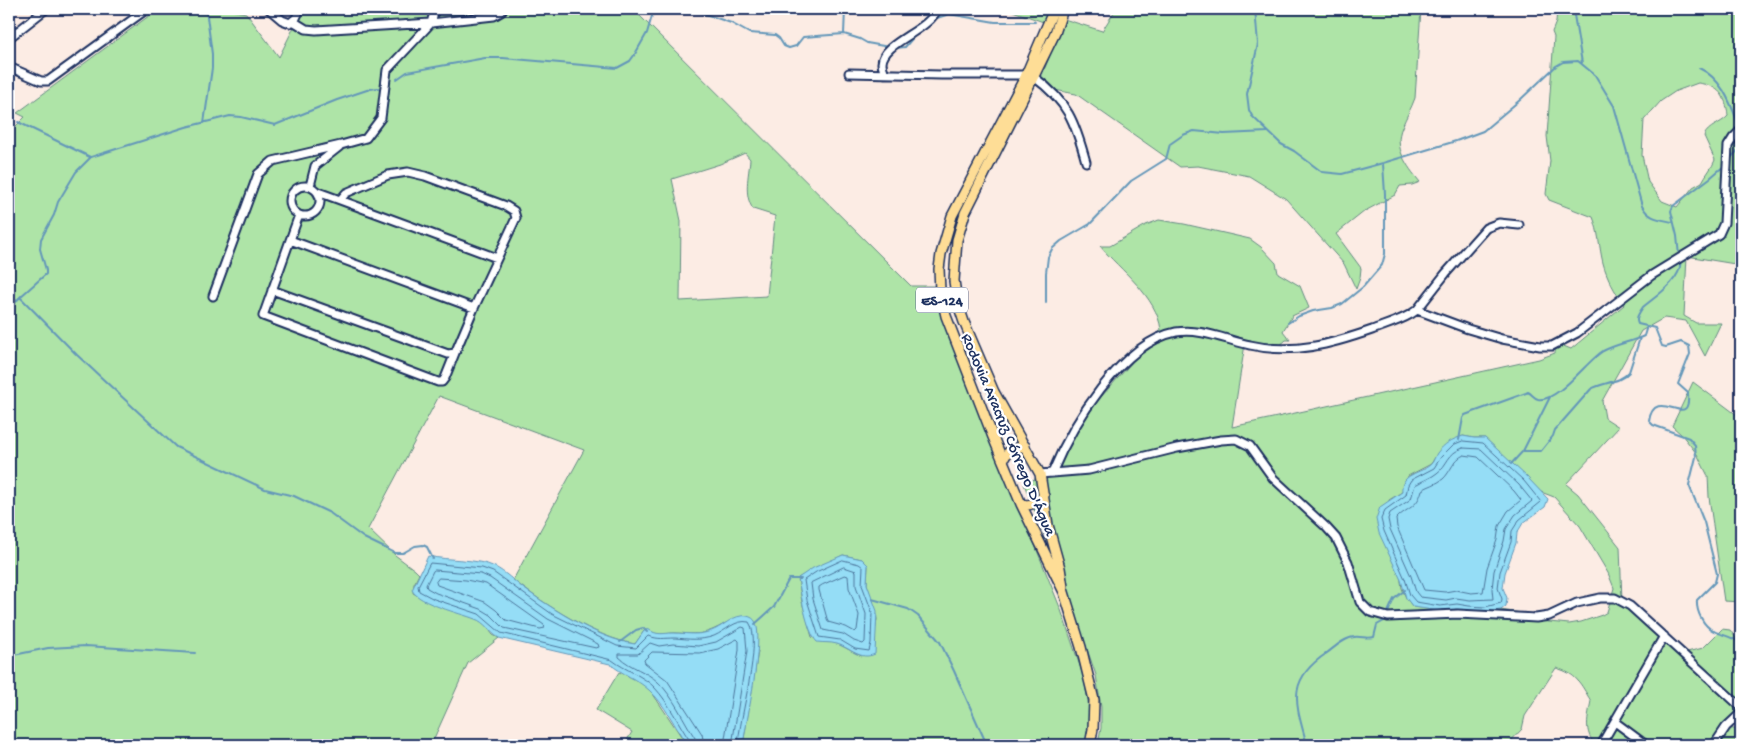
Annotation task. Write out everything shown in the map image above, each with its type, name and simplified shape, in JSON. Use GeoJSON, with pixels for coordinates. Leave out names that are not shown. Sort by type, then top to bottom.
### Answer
{"type":"FeatureCollection","features":[{"type":"Feature","properties":{"kind":"main road","name":"Rodovia Aracruz Córrego D'Água"},"geometry":{"type":"LineString","coordinates":[[1054,9],[1030,76],[965,213],[957,240],[954,268],[955,291],[964,322],[994,392],[1040,474],[1048,525],[1061,572],[1064,592],[1081,647],[1094,700],[1093,729],[1090,745]]}},
{"type":"Feature","properties":{"kind":"main road","name":"Rodovia Aracruz Córrego D'Água"},"geometry":{"type":"LineString","coordinates":[[1063,9],[1054,33],[952,216],[944,241],[939,269],[940,290],[946,316],[1021,504],[1064,592]]}},
{"type":"Feature","properties":{"kind":"main road"},"geometry":{"type":"LineString","coordinates":[[1003,461],[1008,451],[1026,446]]}},
{"type":"Feature","properties":{"kind":"main road"},"geometry":{"type":"LineString","coordinates":[[1021,504],[1026,506],[1034,504],[1044,496]]}},
{"type":"Feature","properties":{"kind":"street"},"geometry":{"type":"LineString","coordinates":[[9,38],[46,9]]}},
{"type":"Feature","properties":{"kind":"street"},"geometry":{"type":"LineString","coordinates":[[9,67],[41,80],[51,80],[147,9]]}},
{"type":"Feature","properties":{"kind":"street"},"geometry":{"type":"LineString","coordinates":[[269,9],[282,20],[293,21],[306,30],[431,23],[494,16],[503,9]]}},
{"type":"Feature","properties":{"kind":"street"},"geometry":{"type":"LineString","coordinates":[[293,21],[300,9]]}},
{"type":"Feature","properties":{"kind":"street"},"geometry":{"type":"LineString","coordinates":[[213,296],[258,174],[273,161],[366,138],[381,118],[387,70],[431,23],[435,9]]}},
{"type":"Feature","properties":{"kind":"street"},"geometry":{"type":"LineString","coordinates":[[885,74],[882,65],[884,56],[899,42],[926,24],[938,9]]}},
{"type":"Feature","properties":{"kind":"street"},"geometry":{"type":"LineString","coordinates":[[849,73],[1030,76],[1055,94],[1070,115],[1076,126],[1086,162]]}},
{"type":"Feature","properties":{"kind":"street"},"geometry":{"type":"LineString","coordinates":[[1417,310],[1484,334],[1532,345],[1552,346],[1577,333],[1652,275],[1719,234],[1724,223],[1728,146],[1741,130]]}},
{"type":"Feature","properties":{"kind":"street"},"geometry":{"type":"LineString","coordinates":[[310,186],[315,166],[341,145]]}},
{"type":"Feature","properties":{"kind":"street"},"geometry":{"type":"LineString","coordinates":[[299,215],[262,316],[442,382],[446,378],[474,308],[516,218],[514,211],[425,176],[408,172],[388,175],[346,193],[340,200]]}},
{"type":"Feature","properties":{"kind":"street"},"geometry":{"type":"LineString","coordinates":[[318,192],[320,202],[317,210],[309,216],[299,215],[292,209],[290,195],[296,188],[310,186],[318,192],[497,258]]}},
{"type":"Feature","properties":{"kind":"street"},"geometry":{"type":"LineString","coordinates":[[1052,473],[1076,426],[1108,380],[1135,354],[1157,339],[1176,332],[1190,331],[1268,348],[1296,349],[1336,342],[1405,318],[1417,310],[1446,273],[1486,228],[1499,223],[1519,225]]}},
{"type":"Feature","properties":{"kind":"street"},"geometry":{"type":"LineString","coordinates":[[290,240],[474,308]]}},
{"type":"Feature","properties":{"kind":"street"},"geometry":{"type":"LineString","coordinates":[[272,290],[440,352],[448,354],[455,352]]}},
{"type":"Feature","properties":{"kind":"street"},"geometry":{"type":"LineString","coordinates":[[1040,474],[1102,468],[1155,453],[1222,440],[1240,441],[1250,446],[1273,478],[1336,538],[1348,562],[1360,602],[1370,612],[1388,617],[1458,614],[1542,618],[1577,603],[1600,598],[1620,600],[1630,606],[1664,636],[1741,707]]}},
{"type":"Feature","properties":{"kind":"street"},"geometry":{"type":"LineString","coordinates":[[1601,745],[1664,636]]}},
{"type":"Feature","properties":{"kind":"street"},"geometry":{"type":"LineString","coordinates":[[1714,745],[1726,727],[1741,713]]}},
{"type":"Feature","properties":{"kind":"street"},"geometry":{"type":"LineString","coordinates":[[1615,722],[1646,745]]}},
{"type":"Feature","properties":{"kind":"green space"},"geometry":{"type":"Polygon","coordinates":[[[225,9],[246,13],[279,57],[303,9],[633,9],[911,286],[937,286],[1026,523],[1061,610],[1084,678],[1089,707],[1086,745],[743,745],[758,651],[726,623],[712,630],[690,634],[658,634],[648,630],[644,631],[635,644],[620,641],[571,619],[513,580],[584,450],[439,396],[368,529],[395,555],[419,574],[414,584],[413,593],[431,603],[477,619],[484,623],[493,635],[499,638],[468,663],[431,745],[9,745],[9,133],[25,117],[17,113],[157,10],[225,9]],[[745,153],[720,164],[672,179],[681,221],[680,301],[767,296],[775,216],[753,209],[750,203],[747,185],[750,159],[745,153]],[[843,555],[798,578],[802,602],[812,637],[820,641],[836,644],[862,656],[876,627],[877,619],[867,584],[868,565],[862,559],[843,555]]]}},
{"type":"Feature","properties":{"kind":"green space"},"geometry":{"type":"Polygon","coordinates":[[[1007,9],[1054,9],[1049,24],[1007,9]]]}},
{"type":"Feature","properties":{"kind":"green space"},"geometry":{"type":"Polygon","coordinates":[[[1116,9],[1421,9],[1415,98],[1402,127],[1399,142],[1406,163],[1420,182],[1400,186],[1395,195],[1365,211],[1336,234],[1361,268],[1356,289],[1344,264],[1286,199],[1249,176],[1198,166],[1180,167],[1076,94],[1049,89],[1039,83],[1064,19],[1102,31],[1116,9]]]}},
{"type":"Feature","properties":{"kind":"green space"},"geometry":{"type":"Polygon","coordinates":[[[1557,9],[1741,9],[1741,265],[1687,256],[1684,316],[1696,323],[1721,323],[1705,356],[1686,321],[1664,318],[1641,331],[1602,401],[1605,418],[1619,427],[1566,484],[1578,494],[1620,547],[1622,602],[1679,654],[1703,648],[1722,629],[1730,630],[1739,642],[1741,653],[1741,713],[1727,728],[1741,730],[1741,745],[1596,745],[1588,730],[1591,701],[1581,684],[1573,676],[1556,668],[1525,716],[1522,729],[1507,745],[1098,745],[1101,728],[1101,707],[1096,675],[1070,600],[1024,484],[1048,471],[1075,426],[1161,330],[1153,306],[1136,284],[1100,246],[1110,246],[1146,225],[1159,220],[1184,224],[1250,239],[1261,247],[1276,263],[1278,273],[1300,286],[1309,308],[1292,316],[1283,331],[1290,340],[1286,340],[1271,350],[1266,351],[1256,350],[1245,344],[1232,427],[1539,359],[1555,353],[1556,343],[1571,349],[1624,305],[1617,295],[1605,269],[1593,217],[1549,200],[1546,194],[1550,161],[1547,136],[1554,37],[1552,32],[1556,22],[1557,9]],[[1698,83],[1676,91],[1661,101],[1644,120],[1642,155],[1648,182],[1662,201],[1677,207],[1693,187],[1702,182],[1715,160],[1704,136],[1712,127],[1728,116],[1725,102],[1720,93],[1711,86],[1698,83]],[[1463,436],[1437,454],[1431,464],[1408,476],[1402,492],[1389,500],[1402,588],[1406,598],[1413,607],[1448,611],[1456,609],[1469,611],[1500,610],[1522,613],[1539,621],[1569,624],[1581,622],[1607,612],[1614,588],[1608,573],[1580,526],[1554,497],[1541,492],[1485,438],[1463,436]]]}},
{"type":"Feature","properties":{"kind":"green space"},"geometry":{"type":"Polygon","coordinates":[[[1693,382],[1741,418],[1741,602],[1724,601],[1709,497],[1708,476],[1697,454],[1672,426],[1693,382]]]}},
{"type":"Feature","properties":{"kind":"green space"},"geometry":{"type":"Polygon","coordinates":[[[619,672],[639,681],[651,691],[687,745],[624,745],[632,732],[596,710],[619,672]]]}},
{"type":"Feature","properties":{"kind":"water"},"geometry":{"type":"Polygon","coordinates":[[[1463,436],[1485,438],[1548,499],[1545,507],[1523,523],[1517,533],[1516,543],[1505,573],[1503,588],[1507,598],[1506,606],[1501,610],[1485,612],[1456,609],[1440,611],[1413,607],[1406,598],[1401,580],[1379,533],[1376,519],[1380,507],[1402,492],[1404,481],[1408,477],[1431,464],[1445,444],[1463,436]]]}},
{"type":"Feature","properties":{"kind":"water"},"geometry":{"type":"Polygon","coordinates":[[[843,555],[862,559],[868,565],[867,584],[877,611],[875,654],[870,656],[860,655],[837,644],[817,642],[804,612],[798,578],[813,568],[843,555]]]}},
{"type":"Feature","properties":{"kind":"water"},"geometry":{"type":"Polygon","coordinates":[[[428,556],[488,564],[506,574],[523,588],[576,622],[606,636],[635,644],[644,631],[648,629],[660,634],[706,633],[737,617],[753,618],[757,630],[758,644],[743,745],[687,745],[654,695],[640,683],[610,664],[499,638],[479,620],[440,608],[423,600],[412,590],[428,556]]]}},
{"type":"Feature","properties":{"kind":"waterway"},"geometry":{"type":"LineString","coordinates":[[204,123],[212,68],[206,9]]}},
{"type":"Feature","properties":{"kind":"waterway"},"geometry":{"type":"LineString","coordinates":[[397,79],[407,72],[485,58],[617,68],[630,61],[635,54],[647,33],[656,9]]}},
{"type":"Feature","properties":{"kind":"waterway"},"geometry":{"type":"LineString","coordinates":[[691,9],[731,23],[749,33],[775,35],[784,46],[789,48],[796,46],[803,37],[844,34],[867,43],[889,47]]}},
{"type":"Feature","properties":{"kind":"waterway"},"geometry":{"type":"LineString","coordinates":[[844,34],[845,9]]}},
{"type":"Feature","properties":{"kind":"waterway"},"geometry":{"type":"LineString","coordinates":[[1255,9],[1258,44],[1247,94],[1249,110],[1252,116],[1281,144],[1294,151],[1322,172],[1342,174],[1456,141],[1483,131],[1556,66],[1563,62],[1578,61],[1595,75],[1614,106],[1642,206],[1651,216],[1673,222]]}},
{"type":"Feature","properties":{"kind":"waterway"},"geometry":{"type":"LineString","coordinates":[[1573,9],[1582,63]]}},
{"type":"Feature","properties":{"kind":"waterway"},"geometry":{"type":"LineString","coordinates":[[934,19],[949,14],[995,22],[1035,22]]}},
{"type":"Feature","properties":{"kind":"waterway"},"geometry":{"type":"LineString","coordinates":[[896,48],[905,47],[916,34]]}},
{"type":"Feature","properties":{"kind":"waterway"},"geometry":{"type":"LineString","coordinates":[[1699,68],[1720,86],[1740,128]]}},
{"type":"Feature","properties":{"kind":"waterway"},"geometry":{"type":"LineString","coordinates":[[9,309],[46,274],[40,249],[41,239],[54,215],[58,202],[76,172],[91,157],[186,127],[230,116],[275,125],[337,100],[378,88]]}},
{"type":"Feature","properties":{"kind":"waterway"},"geometry":{"type":"LineString","coordinates":[[18,122],[90,157]]}},
{"type":"Feature","properties":{"kind":"waterway"},"geometry":{"type":"LineString","coordinates":[[1046,303],[1046,273],[1048,257],[1052,249],[1061,241],[1090,224],[1131,181],[1166,159],[1170,144],[1183,135],[1194,131],[1224,134],[1268,132]]}},
{"type":"Feature","properties":{"kind":"waterway"},"geometry":{"type":"LineString","coordinates":[[1730,159],[1741,147]]}},
{"type":"Feature","properties":{"kind":"waterway"},"geometry":{"type":"LineString","coordinates":[[1288,323],[1299,316],[1313,311],[1332,308],[1342,304],[1363,287],[1382,265],[1385,254],[1383,164]]}},
{"type":"Feature","properties":{"kind":"waterway"},"geometry":{"type":"LineString","coordinates":[[1679,256],[1677,236],[1671,211],[1673,206],[1725,165]]}},
{"type":"Feature","properties":{"kind":"waterway"},"geometry":{"type":"LineString","coordinates":[[1680,260],[1678,274],[1668,286],[1643,307],[1637,320],[1638,324],[1655,328],[1662,346],[1666,347],[1681,342],[1689,346],[1690,354],[1678,384],[1688,393],[1688,403],[1684,409],[1680,410],[1662,406],[1656,407],[1649,421],[1653,425],[1689,438],[1695,445],[1696,457],[1689,485],[1704,522],[1717,574],[1715,582],[1697,600],[1698,609],[1701,618],[1710,629],[1737,641],[1741,679]]}},
{"type":"Feature","properties":{"kind":"waterway"},"geometry":{"type":"LineString","coordinates":[[20,297],[77,355],[176,447],[265,489],[294,496],[330,513],[364,538],[395,553],[403,553],[415,546],[423,545],[427,547],[433,559]]}},
{"type":"Feature","properties":{"kind":"waterway"},"geometry":{"type":"LineString","coordinates":[[1459,440],[1465,415],[1528,392],[1535,398],[1546,398],[1563,388],[1603,351],[1644,336],[1647,326]]}},
{"type":"Feature","properties":{"kind":"waterway"},"geometry":{"type":"LineString","coordinates":[[1523,451],[1541,451],[1553,436],[1555,430],[1591,389],[1625,376],[1629,372],[1640,338]]}},
{"type":"Feature","properties":{"kind":"waterway"},"geometry":{"type":"LineString","coordinates":[[1511,464],[1523,451],[1550,397]]}},
{"type":"Feature","properties":{"kind":"waterway"},"geometry":{"type":"LineString","coordinates":[[755,624],[774,607],[789,579],[801,579]]}},
{"type":"Feature","properties":{"kind":"waterway"},"geometry":{"type":"LineString","coordinates":[[1307,745],[1297,705],[1299,684],[1305,673],[1314,663],[1343,641],[1354,637],[1374,637],[1377,625],[1384,621],[1394,599],[1405,590]]}},
{"type":"Feature","properties":{"kind":"waterway"},"geometry":{"type":"LineString","coordinates":[[872,599],[908,609],[918,616],[940,642],[987,745]]}},
{"type":"Feature","properties":{"kind":"waterway"},"geometry":{"type":"LineString","coordinates":[[620,642],[636,630],[643,628],[647,632]]}},
{"type":"Feature","properties":{"kind":"waterway"},"geometry":{"type":"LineString","coordinates":[[9,656],[48,648],[86,646],[195,653]]}}]}
